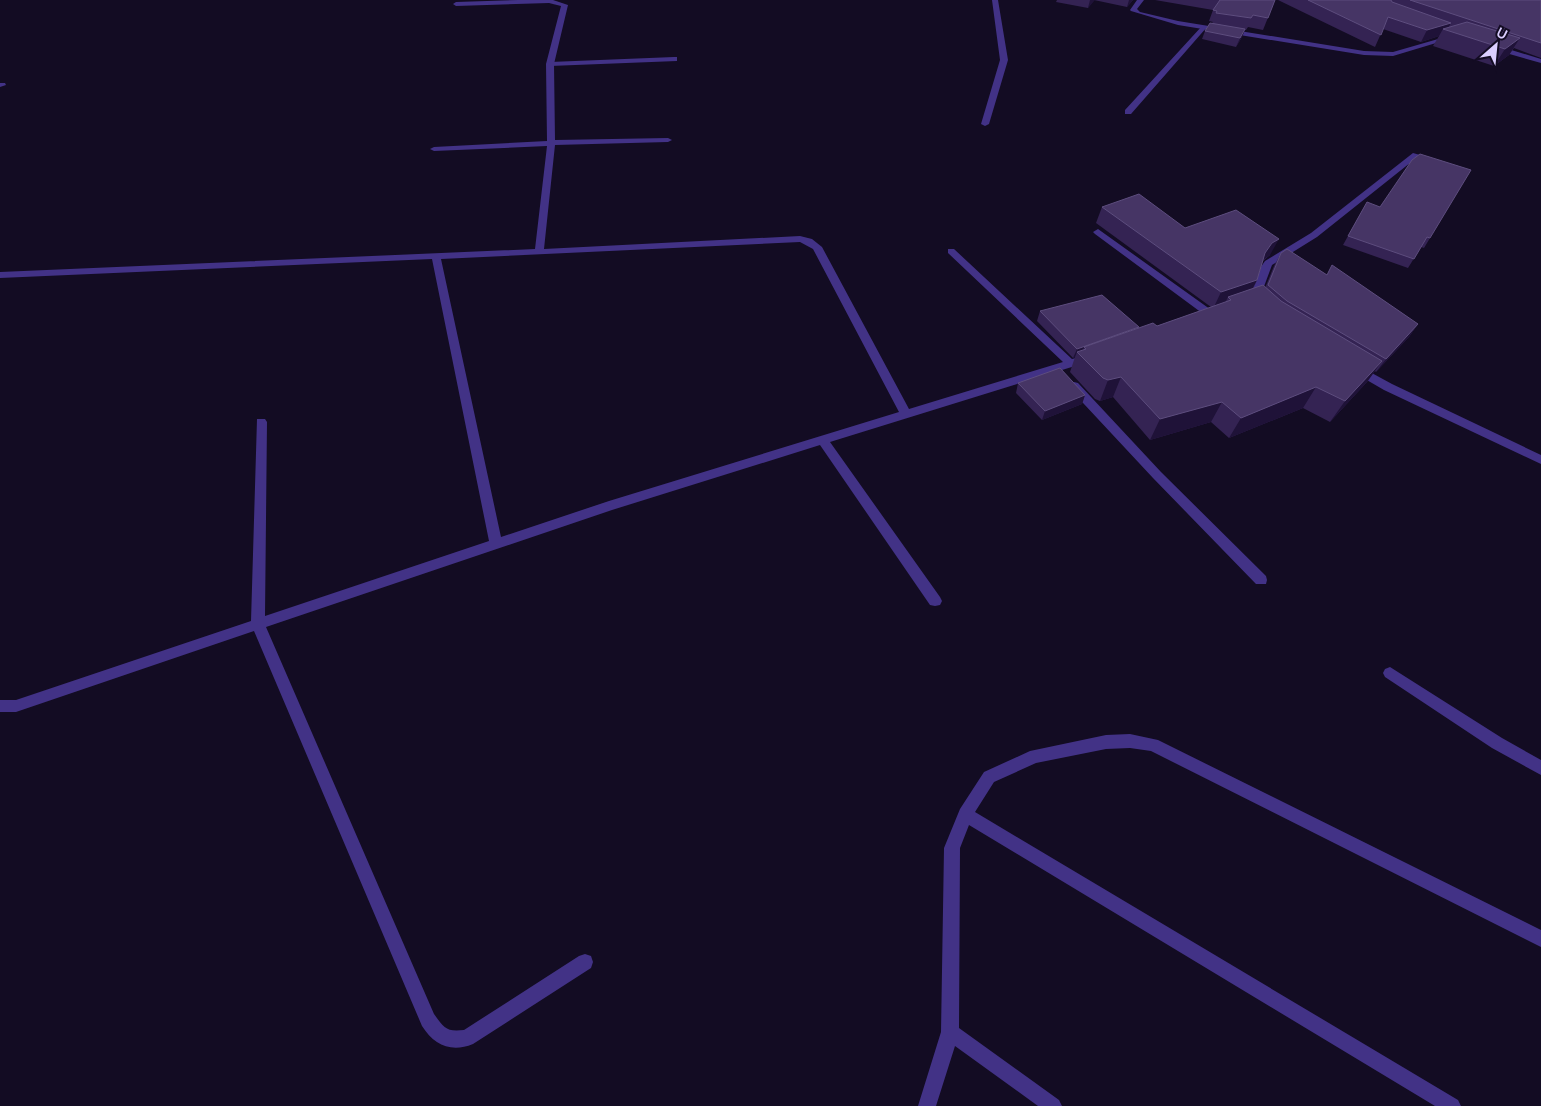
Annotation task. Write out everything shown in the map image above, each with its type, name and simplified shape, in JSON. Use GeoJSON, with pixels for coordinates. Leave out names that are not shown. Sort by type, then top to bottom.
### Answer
{"type":"FeatureCollection","features":[{"type":"Feature","properties":{"kind":"street"},"geometry":{"type":"LineString","coordinates":[[985,124],[1004,60],[995,0]]}},
{"type":"Feature","properties":{"kind":"street"},"geometry":{"type":"LineString","coordinates":[[1141,0],[1133,10],[1147,16],[1204,27],[1384,55],[1457,35],[1439,29]]}},
{"type":"Feature","properties":{"kind":"street"},"geometry":{"type":"LineString","coordinates":[[456,4],[549,1],[566,5],[550,64],[551,143],[538,252]]}},
{"type":"Feature","properties":{"kind":"street"},"geometry":{"type":"LineString","coordinates":[[1128,112],[1204,27]]}},
{"type":"Feature","properties":{"kind":"street"},"geometry":{"type":"LineString","coordinates":[[1490,46],[1541,61]]}},
{"type":"Feature","properties":{"kind":"street"},"geometry":{"type":"LineString","coordinates":[[550,64],[674,60]]}},
{"type":"Feature","properties":{"kind":"street"},"geometry":{"type":"LineString","coordinates":[[434,149],[668,140]]}},
{"type":"Feature","properties":{"kind":"street"},"geometry":{"type":"LineString","coordinates":[[1253,303],[1263,271],[1268,263],[1314,235],[1416,156]]}},
{"type":"Feature","properties":{"kind":"street"},"geometry":{"type":"LineString","coordinates":[[1098,232],[1214,313],[1192,321]]}},
{"type":"Feature","properties":{"kind":"street"},"geometry":{"type":"LineString","coordinates":[[0,275],[697,245],[790,238],[809,241],[817,247],[906,415]]}},
{"type":"Feature","properties":{"kind":"street"},"geometry":{"type":"LineString","coordinates":[[951,251],[1071,364]]}},
{"type":"Feature","properties":{"kind":"street"},"geometry":{"type":"LineString","coordinates":[[436,256],[496,543]]}},
{"type":"Feature","properties":{"kind":"street"},"geometry":{"type":"LineString","coordinates":[[0,706],[16,706],[609,506],[1099,354]]}},
{"type":"Feature","properties":{"kind":"street"},"geometry":{"type":"LineString","coordinates":[[1347,363],[1388,387],[1541,460]]}},
{"type":"Feature","properties":{"kind":"street"},"geometry":{"type":"LineString","coordinates":[[1057,368],[1157,476],[1261,580]]}},
{"type":"Feature","properties":{"kind":"street"},"geometry":{"type":"LineString","coordinates":[[260,422],[258,625],[428,1020],[438,1036],[451,1041],[467,1038],[585,962]]}},
{"type":"Feature","properties":{"kind":"street"},"geometry":{"type":"LineString","coordinates":[[823,441],[935,601]]}},
{"type":"Feature","properties":{"kind":"street"},"geometry":{"type":"LineString","coordinates":[[1390,673],[1497,743],[1541,768]]}},
{"type":"Feature","properties":{"kind":"street"},"geometry":{"type":"LineString","coordinates":[[927,1106],[950,1032],[952,848],[965,814],[989,777],[1035,756],[1106,742],[1130,741],[1153,745],[1541,939]]}},
{"type":"Feature","properties":{"kind":"street"},"geometry":{"type":"LineString","coordinates":[[965,814],[1452,1106]]}},
{"type":"Feature","properties":{"kind":"street"},"geometry":{"type":"LineString","coordinates":[[950,1032],[1053,1106]]}},
{"type":"Feature","properties":{"kind":"building"},"geometry":{"type":"Polygon","coordinates":[[[1220,0],[1275,0],[1268,18],[1253,15],[1251,18],[1216,13],[1217,11],[1213,10],[1220,0]]]}},
{"type":"Feature","properties":{"kind":"building"},"geometry":{"type":"Polygon","coordinates":[[[1308,0],[1391,0],[1392,2],[1451,23],[1427,30],[1388,17],[1381,35],[1308,0]]]}},
{"type":"Feature","properties":{"kind":"building"},"geometry":{"type":"Polygon","coordinates":[[[1410,0],[1541,0],[1541,43],[1410,0]]]}},
{"type":"Feature","properties":{"kind":"building"},"geometry":{"type":"Polygon","coordinates":[[[1467,22],[1520,38],[1505,49],[1443,29],[1467,22]]]}},
{"type":"Feature","properties":{"kind":"building"},"geometry":{"type":"Polygon","coordinates":[[[1210,23],[1245,29],[1240,38],[1205,31],[1210,23]]]}},
{"type":"Feature","properties":{"kind":"building"},"geometry":{"type":"Polygon","coordinates":[[[1420,154],[1471,170],[1430,238],[1427,237],[1414,259],[1348,236],[1367,202],[1380,207],[1412,160],[1420,154]]]}},
{"type":"Feature","properties":{"kind":"building"},"geometry":{"type":"Polygon","coordinates":[[[1139,194],[1185,228],[1236,210],[1279,239],[1272,243],[1265,253],[1257,280],[1221,292],[1102,207],[1139,194]]]}},
{"type":"Feature","properties":{"kind":"building"},"geometry":{"type":"Polygon","coordinates":[[[1287,249],[1327,275],[1332,265],[1418,324],[1386,359],[1287,301],[1268,285],[1281,253],[1287,249]]]}},
{"type":"Feature","properties":{"kind":"building"},"geometry":{"type":"Polygon","coordinates":[[[1263,285],[1281,301],[1382,361],[1345,401],[1316,387],[1241,418],[1222,402],[1160,419],[1121,377],[1108,380],[1103,378],[1077,352],[1086,349],[1084,347],[1153,323],[1157,326],[1231,300],[1228,297],[1263,285]]]}},
{"type":"Feature","properties":{"kind":"building"},"geometry":{"type":"Polygon","coordinates":[[[1102,295],[1139,327],[1077,349],[1040,311],[1102,295]]]}},
{"type":"Feature","properties":{"kind":"building"},"geometry":{"type":"Polygon","coordinates":[[[1060,368],[1085,395],[1045,411],[1018,383],[1060,368]]]}}]}
